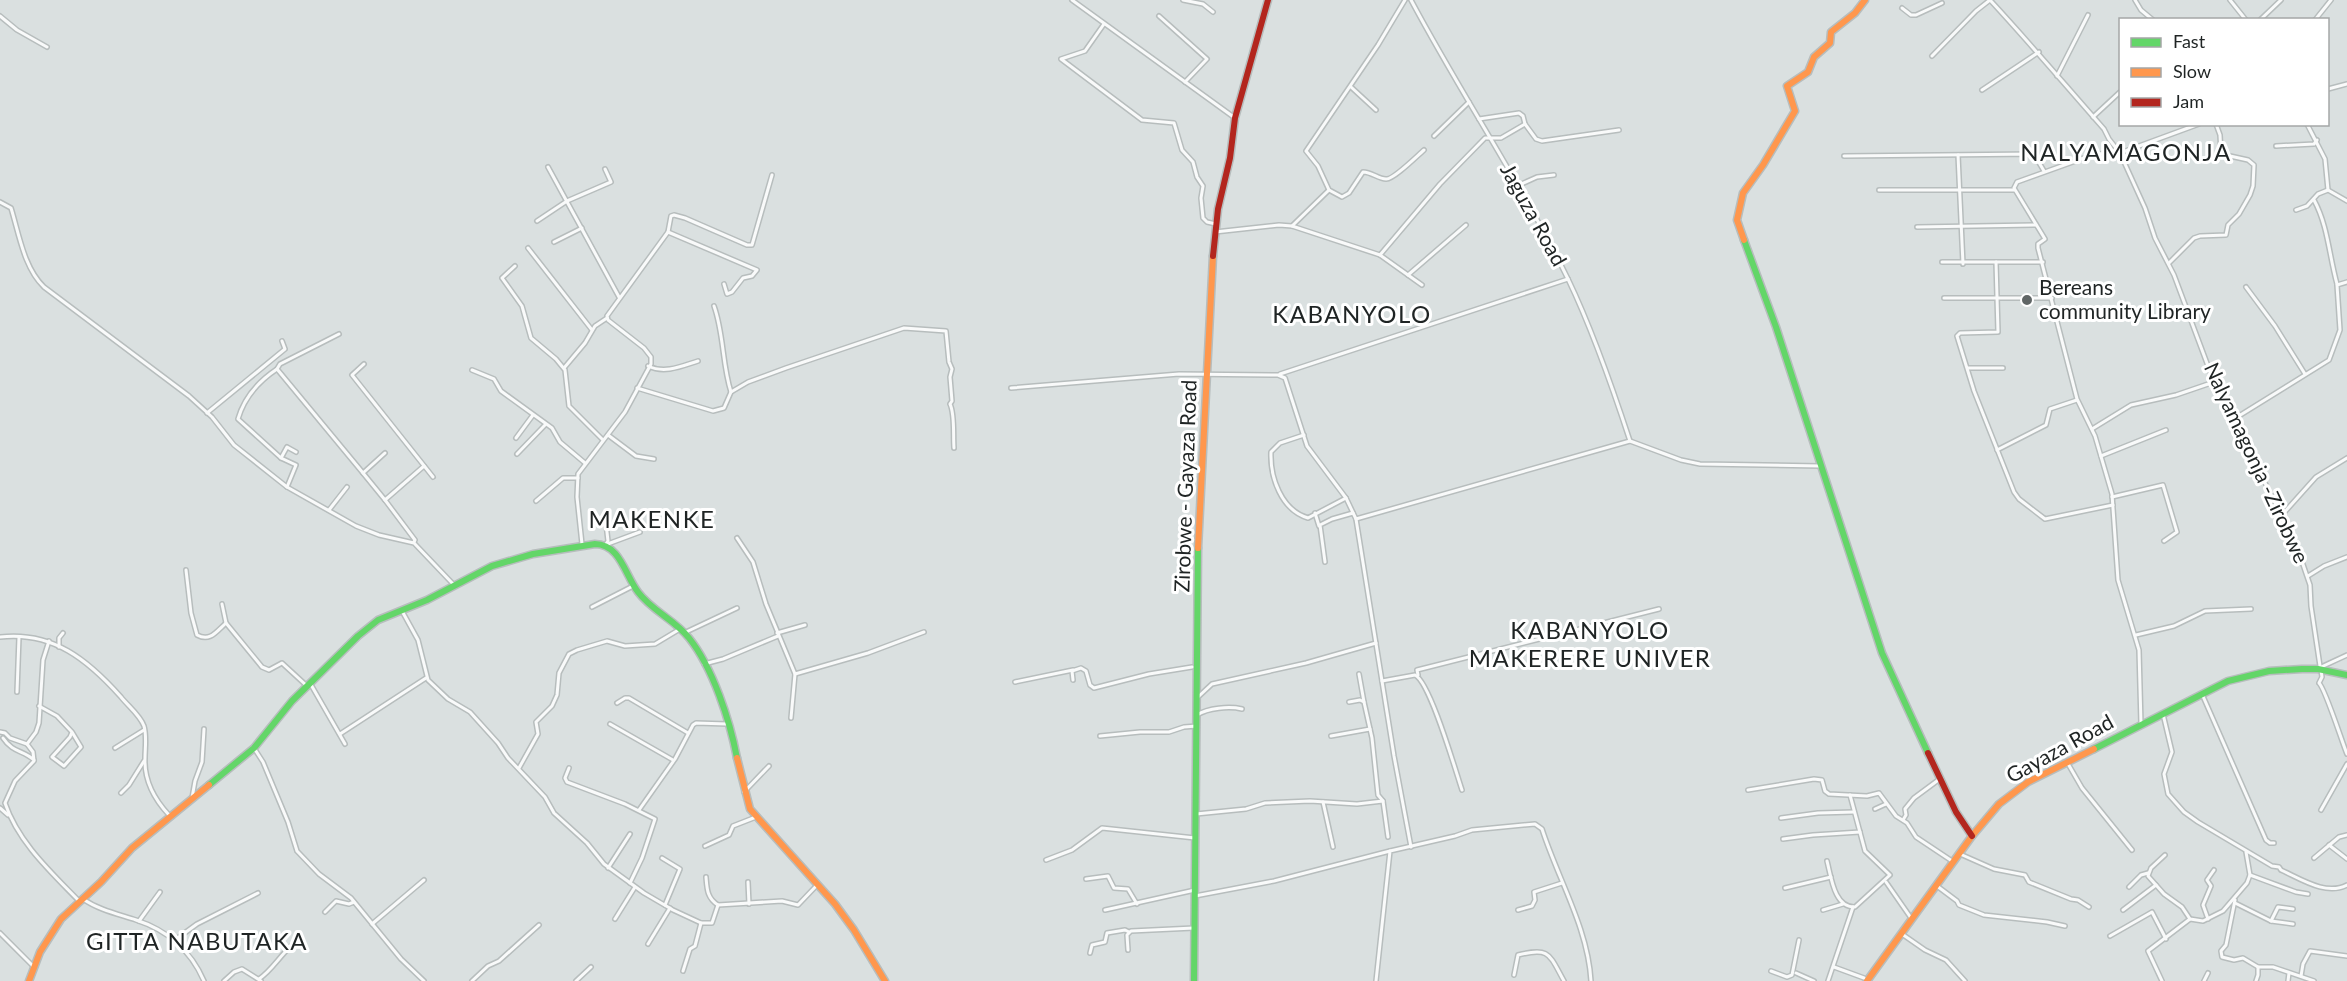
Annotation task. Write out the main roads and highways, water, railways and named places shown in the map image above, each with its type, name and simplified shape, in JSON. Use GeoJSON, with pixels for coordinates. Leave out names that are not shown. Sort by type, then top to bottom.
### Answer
{"type":"FeatureCollection","features":[{"type":"Feature","properties":{"kind":"place","name":"Bereans community Library"},"geometry":{"type":"Point","coordinates":[2027,300]}},
{"type":"Feature","properties":{"kind":"district","name":"NALYAMAGONJA"},"geometry":{"type":"Point","coordinates":[2126,153]}},
{"type":"Feature","properties":{"kind":"district","name":"KABANYOLO"},"geometry":{"type":"Point","coordinates":[1352,315]}},
{"type":"Feature","properties":{"kind":"district","name":"MAKENKE"},"geometry":{"type":"Point","coordinates":[652,520]}},
{"type":"Feature","properties":{"kind":"district","name":"KABANYOLO MAKERERE UNIVER"},"geometry":{"type":"Point","coordinates":[1590,645]}},
{"type":"Feature","properties":{"kind":"district","name":"GITTA NABUTAKA"},"geometry":{"type":"Point","coordinates":[197,942]}}]}
